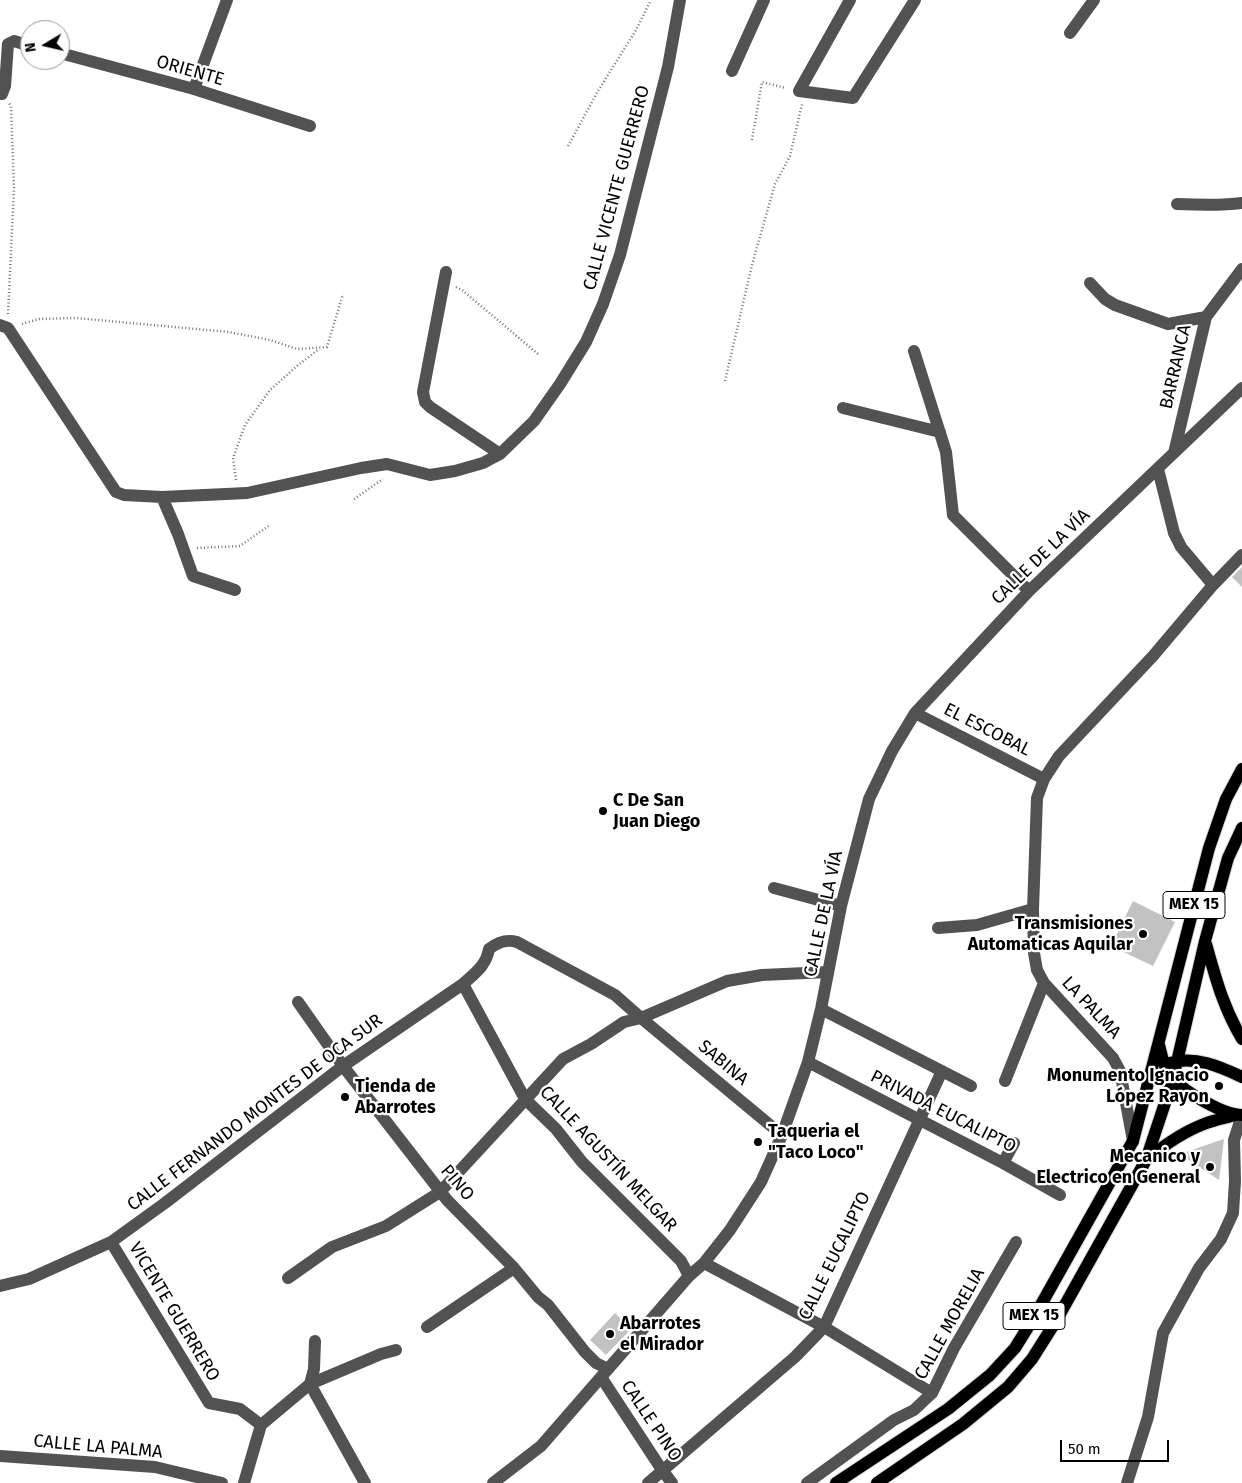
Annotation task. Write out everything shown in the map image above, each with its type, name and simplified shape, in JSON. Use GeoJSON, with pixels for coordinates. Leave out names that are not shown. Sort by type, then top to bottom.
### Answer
{"type":"FeatureCollection","features":[{"type":"Feature","properties":{"kind":"main road","name":"MEX 15"},"geometry":{"type":"LineString","coordinates":[[836,1483],[948,1409],[990,1375],[1015,1348],[1134,1141],[1209,848],[1226,799],[1242,769]]}},
{"type":"Feature","properties":{"kind":"main road","name":"MEX 15"},"geometry":{"type":"LineString","coordinates":[[876,1483],[964,1424],[1008,1386],[1032,1359],[1056,1321],[1146,1160],[1177,1061],[1228,858],[1242,828]]}},
{"type":"Feature","properties":{"kind":"main road"},"geometry":{"type":"LineString","coordinates":[[1206,941],[1220,995],[1231,1021],[1242,1039]]}},
{"type":"Feature","properties":{"kind":"main road"},"geometry":{"type":"LineString","coordinates":[[1159,1045],[1165,1066],[1172,1079],[1194,1096],[1240,1115]]}},
{"type":"Feature","properties":{"kind":"main road"},"geometry":{"type":"LineString","coordinates":[[1148,1082],[1165,1066],[1177,1061],[1191,1061],[1212,1065],[1242,1077]]}},
{"type":"Feature","properties":{"kind":"main road"},"geometry":{"type":"LineString","coordinates":[[1146,1160],[1157,1150],[1189,1131],[1204,1124],[1240,1115]]}},
{"type":"Feature","properties":{"kind":"street"},"geometry":{"type":"LineString","coordinates":[[194,88],[227,0]]}},
{"type":"Feature","properties":{"kind":"street","name":"CALLE VICENTE GUERRERO"},"geometry":{"type":"LineString","coordinates":[[4,327],[116,492],[124,495],[162,497],[237,494],[387,464],[430,475],[455,471],[483,463],[500,454],[534,421],[586,342],[603,304],[620,255],[668,67],[680,0]]}},
{"type":"Feature","properties":{"kind":"street"},"geometry":{"type":"LineString","coordinates":[[732,71],[764,0]]}},
{"type":"Feature","properties":{"kind":"street"},"geometry":{"type":"LineString","coordinates":[[850,0],[802,91],[853,98],[915,0]]}},
{"type":"Feature","properties":{"kind":"street"},"geometry":{"type":"LineString","coordinates":[[1070,33],[1094,0]]}},
{"type":"Feature","properties":{"kind":"street"},"geometry":{"type":"LineString","coordinates":[[1,94],[6,86],[8,44],[14,42],[20,44]]}},
{"type":"Feature","properties":{"kind":"street","name":"ORIENTE"},"geometry":{"type":"LineString","coordinates":[[70,57],[194,88],[310,126]]}},
{"type":"Feature","properties":{"kind":"street"},"geometry":{"type":"LineString","coordinates":[[1177,204],[1230,205],[1242,203]]}},
{"type":"Feature","properties":{"kind":"street","name":"BARRANCA"},"geometry":{"type":"LineString","coordinates":[[1174,454],[1206,317],[1242,269]]}},
{"type":"Feature","properties":{"kind":"street"},"geometry":{"type":"LineString","coordinates":[[445,276],[423,392],[425,402],[500,454]]}},
{"type":"Feature","properties":{"kind":"street"},"geometry":{"type":"LineString","coordinates":[[1090,283],[1105,299],[1116,305],[1168,324],[1206,317]]}},
{"type":"Feature","properties":{"kind":"street"},"geometry":{"type":"LineString","coordinates":[[914,351],[946,452],[953,515],[1029,591]]}},
{"type":"Feature","properties":{"kind":"street","name":"CALLE DE LA VÍA"},"geometry":{"type":"LineString","coordinates":[[493,1483],[541,1446],[690,1276],[704,1263],[730,1230],[761,1182],[782,1135],[808,1062],[868,798],[892,751],[915,713],[1029,591],[1242,388]]}},
{"type":"Feature","properties":{"kind":"street"},"geometry":{"type":"LineString","coordinates":[[844,408],[940,432]]}},
{"type":"Feature","properties":{"kind":"street"},"geometry":{"type":"LineString","coordinates":[[1158,469],[1174,533],[1181,546],[1213,585]]}},
{"type":"Feature","properties":{"kind":"street"},"geometry":{"type":"LineString","coordinates":[[162,497],[194,576],[235,590]]}},
{"type":"Feature","properties":{"kind":"street","name":"LA PALMA"},"geometry":{"type":"LineString","coordinates":[[1134,1141],[1120,1071],[1113,1058],[1044,983],[1037,970],[1034,953],[1032,909],[1037,798],[1044,779],[1059,756],[1153,656],[1213,585],[1242,555]]}},
{"type":"Feature","properties":{"kind":"street","name":"EL ESCOBAL"},"geometry":{"type":"LineString","coordinates":[[915,713],[1044,779]]}},
{"type":"Feature","properties":{"kind":"street"},"geometry":{"type":"LineString","coordinates":[[774,888],[842,906]]}},
{"type":"Feature","properties":{"kind":"street"},"geometry":{"type":"LineString","coordinates":[[938,928],[977,925],[1032,909]]}},
{"type":"Feature","properties":{"kind":"street","name":"CALLE FERNANDO MONTES DE OCA SUR"},"geometry":{"type":"LineString","coordinates":[[0,1286],[29,1279],[111,1242],[165,1203],[343,1066],[463,984],[481,969],[488,959],[489,949],[509,940]]}},
{"type":"Feature","properties":{"kind":"street","name":"SABINA"},"geometry":{"type":"LineString","coordinates":[[509,940],[517,942],[616,995],[640,1018],[782,1135]]}},
{"type":"Feature","properties":{"kind":"street"},"geometry":{"type":"LineString","coordinates":[[288,1278],[332,1247],[386,1226],[440,1192],[563,1059],[591,1044],[624,1022],[640,1018],[727,981],[762,975],[828,972]]}},
{"type":"Feature","properties":{"kind":"street"},"geometry":{"type":"LineString","coordinates":[[1005,1081],[1044,983]]}},
{"type":"Feature","properties":{"kind":"street","name":"CALLE AGUSTÍN MELGAR"},"geometry":{"type":"LineString","coordinates":[[463,984],[525,1098],[556,1129],[582,1162],[680,1261],[690,1276]]}},
{"type":"Feature","properties":{"kind":"street","name":"PINO"},"geometry":{"type":"LineString","coordinates":[[298,1002],[343,1066],[440,1192],[514,1268],[538,1298],[548,1305],[585,1352],[605,1373]]}},
{"type":"Feature","properties":{"kind":"street"},"geometry":{"type":"LineString","coordinates":[[821,1010],[971,1086]]}},
{"type":"Feature","properties":{"kind":"street","name":"PRIVADA EUCALIPTO"},"geometry":{"type":"LineString","coordinates":[[808,1062],[1003,1162],[1060,1195]]}},
{"type":"Feature","properties":{"kind":"street","name":"CALLE EUCALIPTO"},"geometry":{"type":"LineString","coordinates":[[648,1483],[795,1357],[824,1327],[942,1071]]}},
{"type":"Feature","properties":{"kind":"street"},"geometry":{"type":"LineString","coordinates":[[1127,1483],[1148,1417],[1163,1333],[1199,1268],[1221,1239],[1233,1213],[1235,1181],[1234,1140],[1240,1115]]}},
{"type":"Feature","properties":{"kind":"street"},"geometry":{"type":"LineString","coordinates":[[1003,1162],[1014,1143]]}},
{"type":"Feature","properties":{"kind":"street","name":"VICENTE GUERRERO"},"geometry":{"type":"LineString","coordinates":[[111,1242],[210,1403],[240,1409],[261,1425]]}},
{"type":"Feature","properties":{"kind":"street","name":"CALLE MORELIA"},"geometry":{"type":"LineString","coordinates":[[807,1483],[894,1420],[914,1410],[932,1393],[954,1348],[1016,1242]]}},
{"type":"Feature","properties":{"kind":"street"},"geometry":{"type":"LineString","coordinates":[[704,1263],[824,1327],[932,1393]]}},
{"type":"Feature","properties":{"kind":"street"},"geometry":{"type":"LineString","coordinates":[[427,1327],[514,1268]]}},
{"type":"Feature","properties":{"kind":"street"},"geometry":{"type":"LineString","coordinates":[[315,1341],[314,1369],[310,1384],[365,1483]]}},
{"type":"Feature","properties":{"kind":"street"},"geometry":{"type":"LineString","coordinates":[[244,1483],[261,1425],[310,1384],[381,1354],[396,1350]]}},
{"type":"Feature","properties":{"kind":"street","name":"CALLE PINO"},"geometry":{"type":"LineString","coordinates":[[605,1373],[662,1470],[672,1483]]}},
{"type":"Feature","properties":{"kind":"street"},"geometry":{"type":"LineString","coordinates":[[894,1420],[905,1438]]}},
{"type":"Feature","properties":{"kind":"street","name":"CALLE LA PALMA"},"geometry":{"type":"LineString","coordinates":[[0,1456],[155,1466],[222,1483]]}},
{"type":"Feature","properties":{"kind":"path"},"geometry":{"type":"LineString","coordinates":[[568,146],[598,91],[636,30],[651,0]]}},
{"type":"Feature","properties":{"kind":"path"},"geometry":{"type":"LineString","coordinates":[[724,381],[754,256],[775,184],[790,156],[802,91],[762,82],[752,140]]}},
{"type":"Feature","properties":{"kind":"path"},"geometry":{"type":"LineString","coordinates":[[1,94],[11,106],[14,188],[4,327],[39,318],[76,318],[229,332],[270,340],[297,348],[327,347],[343,294]]}},
{"type":"Feature","properties":{"kind":"path"},"geometry":{"type":"LineString","coordinates":[[445,276],[538,354]]}},
{"type":"Feature","properties":{"kind":"path"},"geometry":{"type":"LineString","coordinates":[[237,494],[233,458],[244,425],[270,390],[321,347]]}},
{"type":"Feature","properties":{"kind":"path"},"geometry":{"type":"LineString","coordinates":[[354,499],[401,468]]}},
{"type":"Feature","properties":{"kind":"path"},"geometry":{"type":"LineString","coordinates":[[183,549],[240,546],[270,525]]}},
{"type":"Feature","properties":{"kind":"building"},"geometry":{"type":"Polygon","coordinates":[[[1242,567],[1242,587],[1232,577],[1242,567]]]}},
{"type":"Feature","properties":{"kind":"building","name":"Transmisiones Automaticas Aquilar"},"geometry":{"type":"Polygon","coordinates":[[[1133,901],[1175,922],[1153,966],[1111,946],[1133,901]]]}},
{"type":"Feature","properties":{"kind":"building","name":"Mecanico y Electrico en General"},"geometry":{"type":"Polygon","coordinates":[[[1224,1139],[1219,1180],[1180,1154],[1224,1139]]]}},
{"type":"Feature","properties":{"kind":"building","name":"Abarrotes el Mirador"},"geometry":{"type":"Polygon","coordinates":[[[615,1313],[631,1329],[606,1355],[590,1340],[615,1313]]]}},
{"type":"Feature","properties":{"kind":"place","name":"C De San Juan Diego"},"geometry":{"type":"Point","coordinates":[603,811]}},
{"type":"Feature","properties":{"kind":"place","name":"Transmisiones Automaticas Aquilar"},"geometry":{"type":"Point","coordinates":[1143,934]}},
{"type":"Feature","properties":{"kind":"place","name":"Monumento Ignacio López Rayon"},"geometry":{"type":"Point","coordinates":[1219,1086]}},
{"type":"Feature","properties":{"kind":"place","name":"Tienda de Abarrotes"},"geometry":{"type":"Point","coordinates":[345,1097]}},
{"type":"Feature","properties":{"kind":"place","name":"Taqueria el \"Taco Loco\""},"geometry":{"type":"Point","coordinates":[758,1142]}},
{"type":"Feature","properties":{"kind":"place","name":"Mecanico y Electrico en General"},"geometry":{"type":"Point","coordinates":[1210,1167]}},
{"type":"Feature","properties":{"kind":"place","name":"Abarrotes el Mirador"},"geometry":{"type":"Point","coordinates":[610,1334]}}]}
